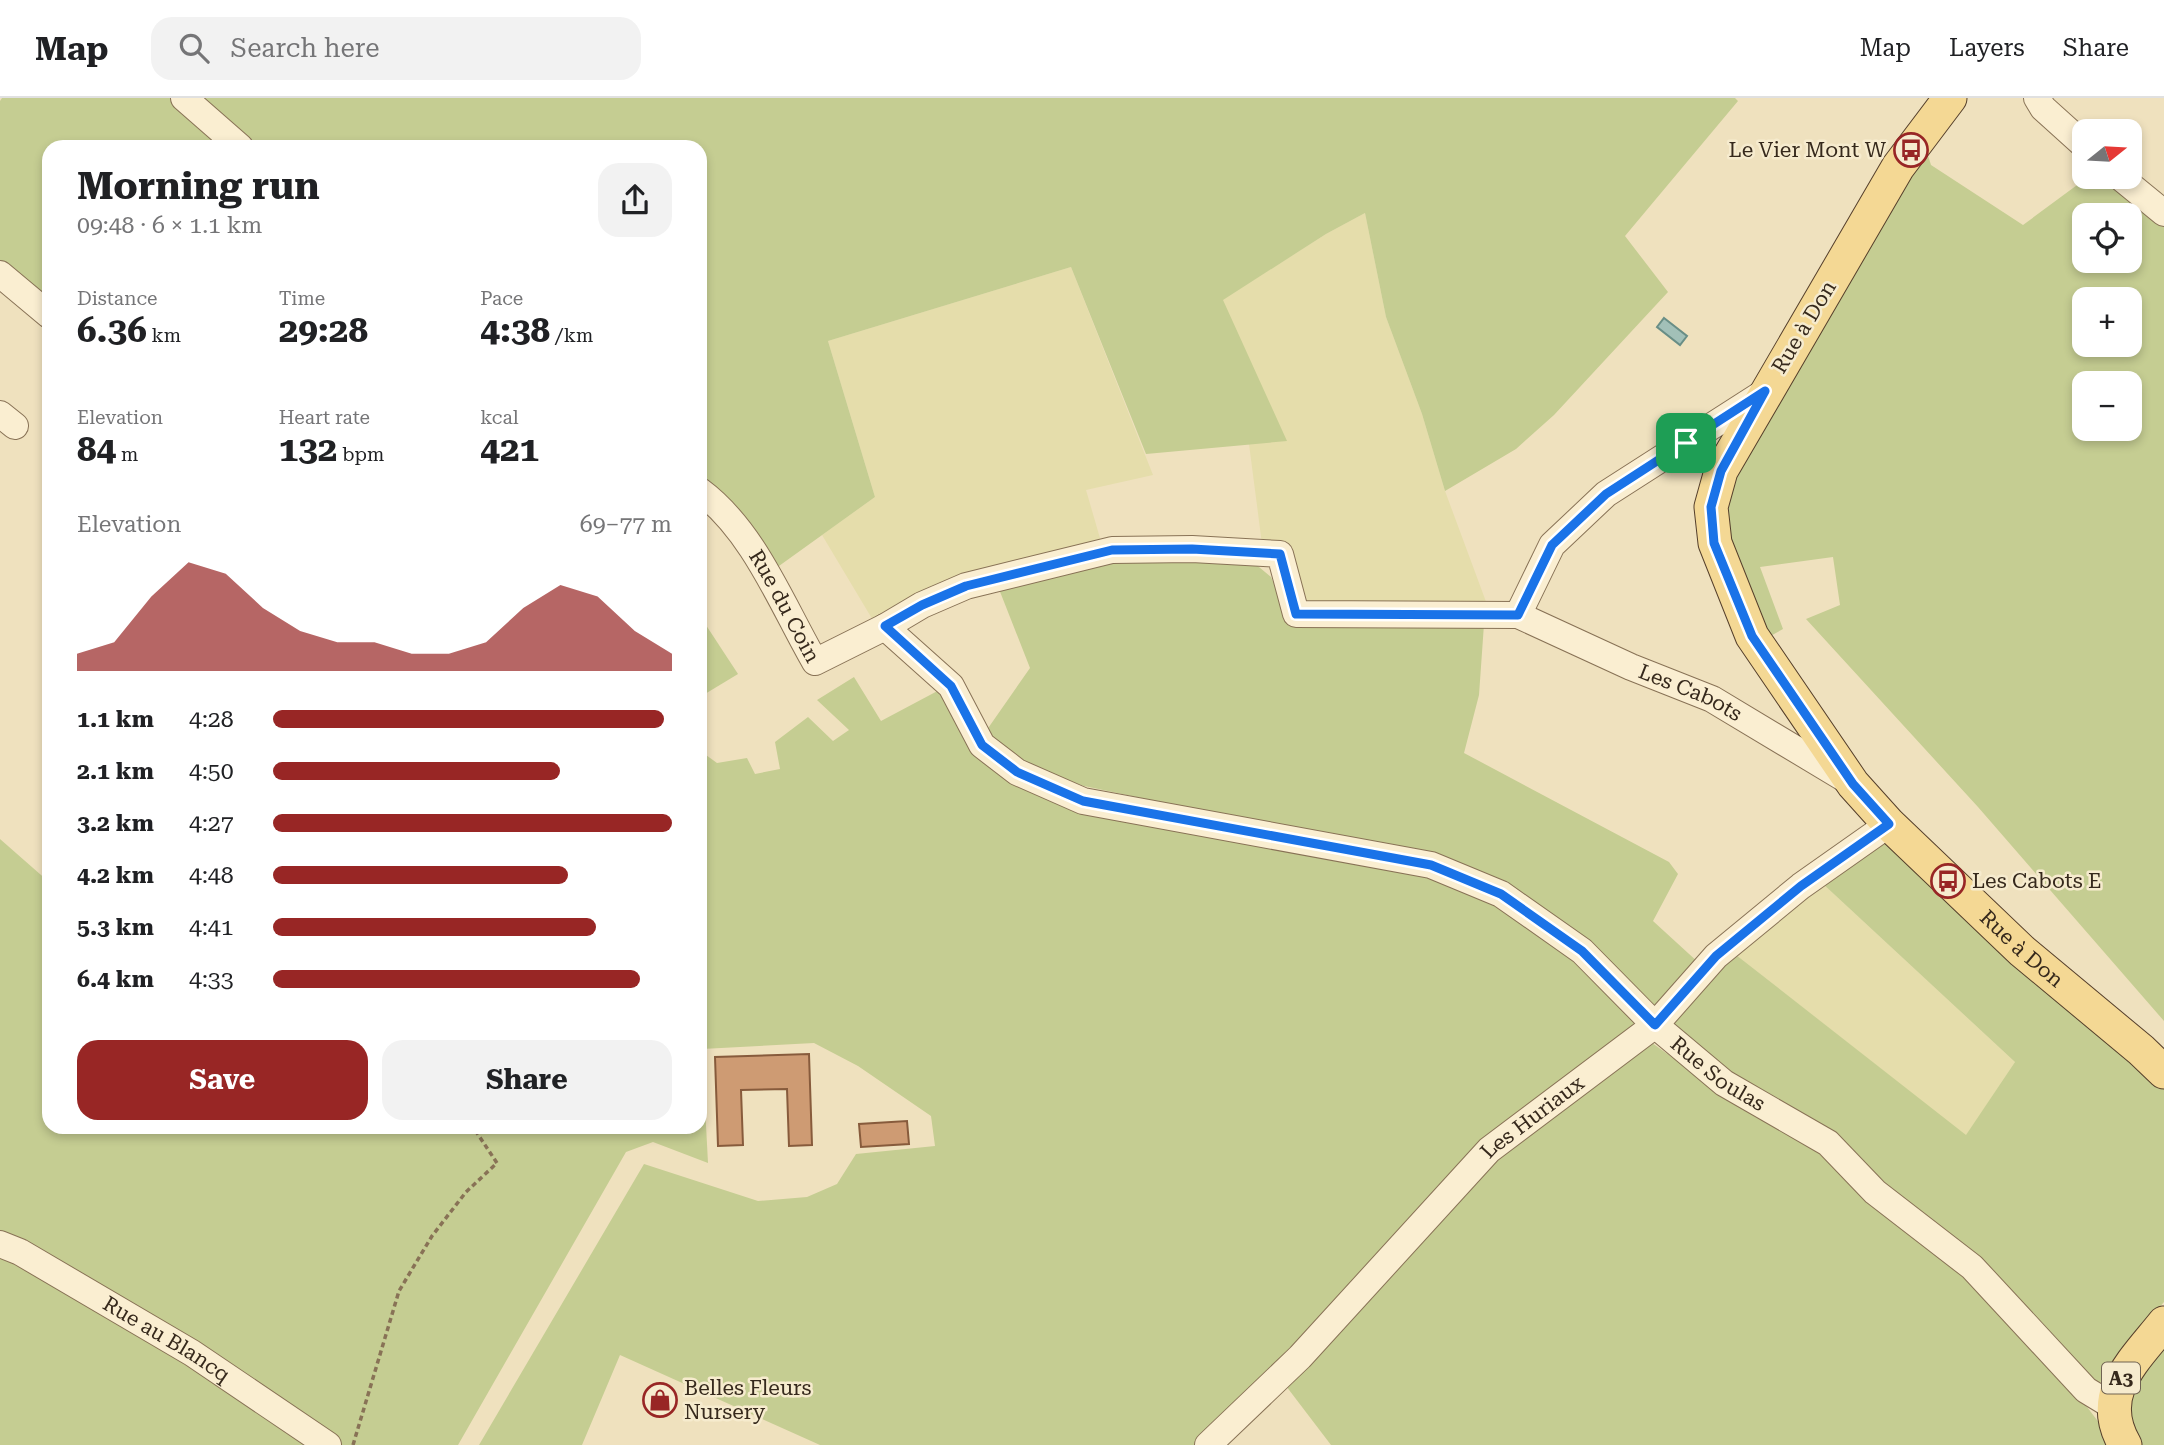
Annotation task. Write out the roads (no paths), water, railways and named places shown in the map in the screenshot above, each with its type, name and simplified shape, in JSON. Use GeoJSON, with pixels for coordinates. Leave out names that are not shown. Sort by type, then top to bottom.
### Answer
{"type":"FeatureCollection","features":[{"type":"Feature","properties":{"kind":"main road","name":"Rue à Don"},"geometry":{"type":"LineString","coordinates":[[1950,98],[1898,167],[1765,391],[1721,471],[1711,507],[1714,543],[1752,636],[1853,784],[1889,824],[2022,951],[2164,1072]]}},
{"type":"Feature","properties":{"kind":"main road","name":"A3"},"geometry":{"type":"LineString","coordinates":[[2125,1445],[2116,1422],[2115,1391],[2123,1375],[2164,1323]]}},
{"type":"Feature","properties":{"kind":"street"},"geometry":{"type":"LineString","coordinates":[[184,98],[232,140]]}},
{"type":"Feature","properties":{"kind":"street"},"geometry":{"type":"LineString","coordinates":[[2037,98],[2043,108],[2072,134]]}},
{"type":"Feature","properties":{"kind":"street"},"geometry":{"type":"LineString","coordinates":[[2135,189],[2164,213]]}},
{"type":"Feature","properties":{"kind":"street"},"geometry":{"type":"LineString","coordinates":[[0,274],[42,309]]}},
{"type":"Feature","properties":{"kind":"street"},"geometry":{"type":"LineString","coordinates":[[885,626],[922,605],[966,586],[1112,550],[1192,549],[1280,554],[1296,614],[1518,615],[1552,545],[1606,494],[1765,391]]}},
{"type":"Feature","properties":{"kind":"street","name":"Rue du Coin"},"geometry":{"type":"LineString","coordinates":[[707,498],[730,519],[753,550],[815,662],[885,626]]}},
{"type":"Feature","properties":{"kind":"street","name":"Les Cabots"},"geometry":{"type":"LineString","coordinates":[[1518,615],[1631,667],[1712,699],[1853,784]]}},
{"type":"Feature","properties":{"kind":"street","name":"Rue Soulas"},"geometry":{"type":"LineString","coordinates":[[885,626],[951,686],[982,745],[1017,772],[1083,801],[1431,865],[1501,894],[1582,951],[1655,1025],[1724,1083],[1828,1143],[1875,1192],[1972,1267],[2086,1390],[2114,1407]]}},
{"type":"Feature","properties":{"kind":"street","name":"Les Huriaux"},"geometry":{"type":"LineString","coordinates":[[1208,1445],[1300,1357],[1489,1150],[1655,1025],[1716,956],[1801,886],[1889,824]]}},
{"type":"Feature","properties":{"kind":"street","name":"Rue au Blancq"},"geometry":{"type":"LineString","coordinates":[[0,1244],[20,1252],[192,1353],[328,1445]]}},
{"type":"Feature","properties":{"kind":"water"},"geometry":{"type":"Polygon","coordinates":[[[1664,318],[1687,336],[1680,345],[1657,327],[1664,318]]]}},
{"type":"Feature","properties":{"kind":"place","name":"Le Vier Mont W"},"geometry":{"type":"Point","coordinates":[1911,150]}},
{"type":"Feature","properties":{"kind":"place","name":"Les Cabots E"},"geometry":{"type":"Point","coordinates":[1948,881]}},
{"type":"Feature","properties":{"kind":"place","name":"Belles Fleurs Nursery"},"geometry":{"type":"Point","coordinates":[660,1400]}}]}
